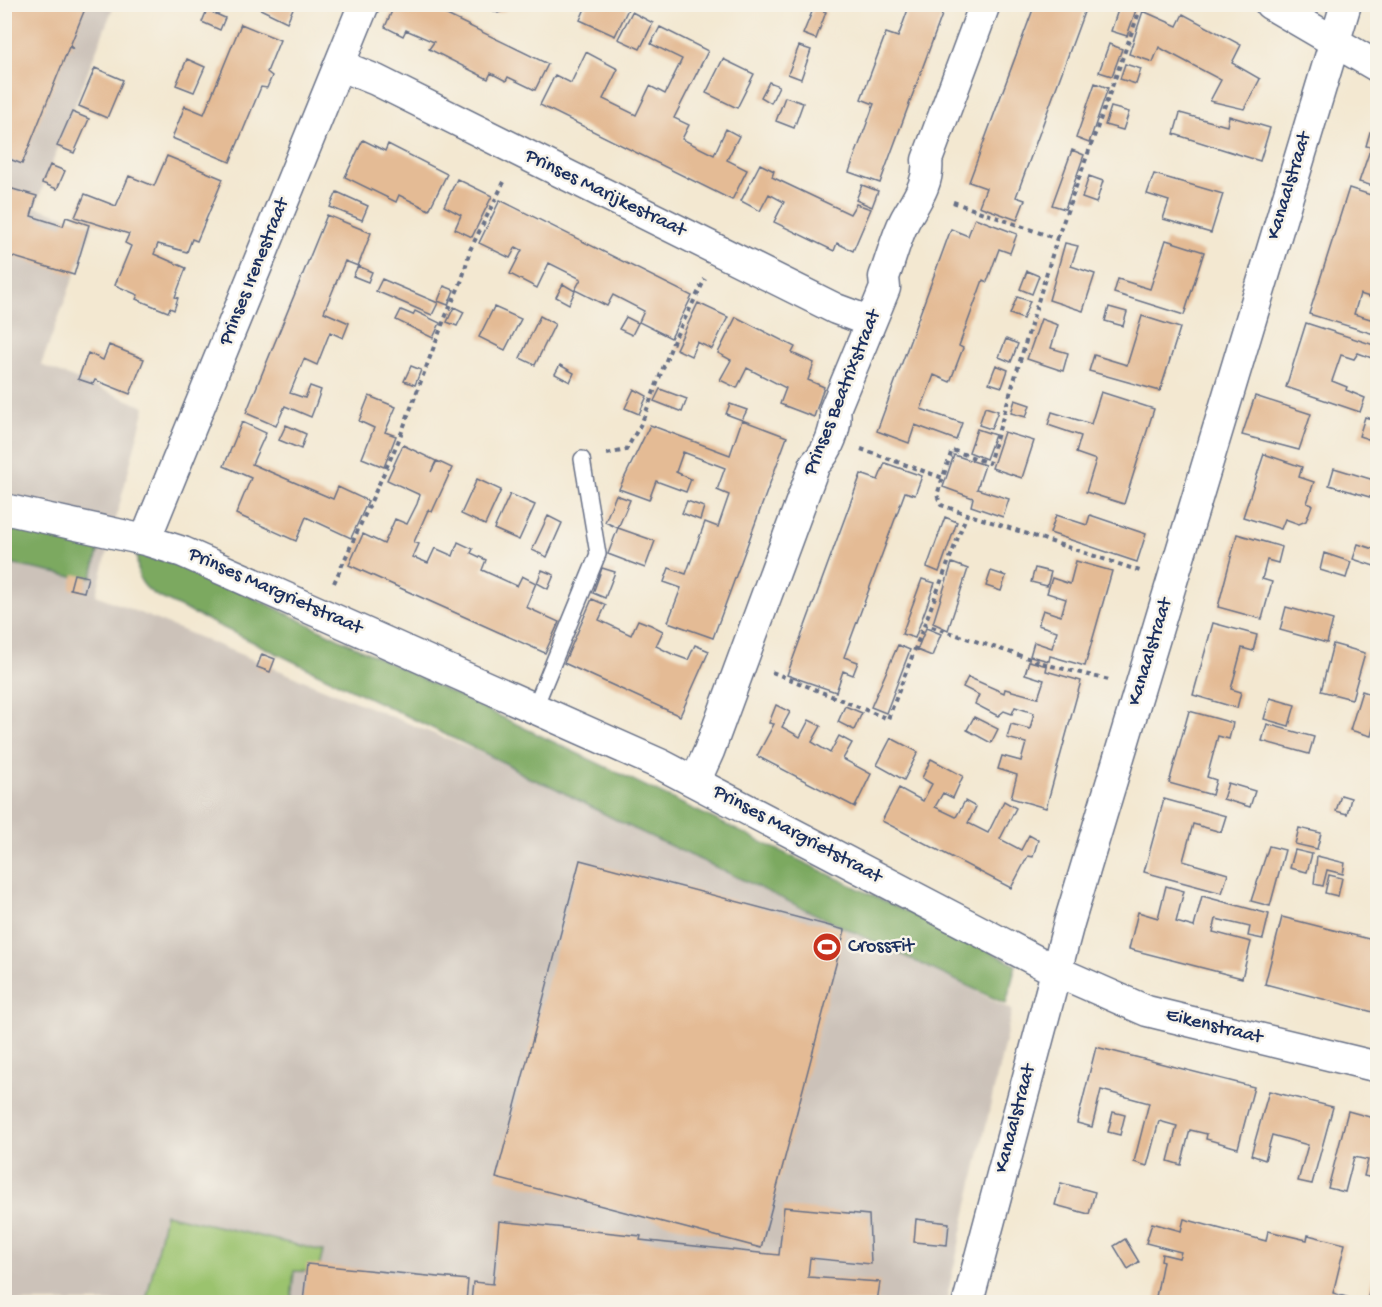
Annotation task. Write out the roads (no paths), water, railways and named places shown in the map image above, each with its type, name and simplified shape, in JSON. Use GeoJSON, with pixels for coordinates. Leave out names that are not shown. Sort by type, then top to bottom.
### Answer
{"type":"FeatureCollection","features":[{"type":"Feature","properties":{"kind":"street","name":"Prinses Irenestraat"},"geometry":{"type":"LineString","coordinates":[[145,540],[364,4]]}},
{"type":"Feature","properties":{"kind":"street","name":"Prinses Beatrixstraat"},"geometry":{"type":"LineString","coordinates":[[695,782],[815,464],[823,457],[837,419],[835,409],[871,322],[906,219],[913,211],[921,190],[928,171],[927,160],[985,4]]}},
{"type":"Feature","properties":{"kind":"street"},"geometry":{"type":"LineString","coordinates":[[1270,4],[1377,67]]}},
{"type":"Feature","properties":{"kind":"street","name":"Kanaalstraat"},"geometry":{"type":"LineString","coordinates":[[968,1302],[1056,971],[1346,4]]}},
{"type":"Feature","properties":{"kind":"street","name":"Prinses Marijkestraat"},"geometry":{"type":"LineString","coordinates":[[339,65],[376,80],[836,309],[871,322]]}},
{"type":"Feature","properties":{"kind":"street","name":"Prinses Margrietstraat"},"geometry":{"type":"LineString","coordinates":[[4,509],[145,540],[183,552],[320,612],[535,707],[695,782],[1056,971]]}},
{"type":"Feature","properties":{"kind":"street","name":"Eikenstraat"},"geometry":{"type":"LineString","coordinates":[[1056,971],[1147,1011],[1377,1067]]}},
{"type":"Feature","properties":{"kind":"lane"},"geometry":{"type":"LineString","coordinates":[[535,707],[598,555],[582,459]]}},
{"type":"Feature","properties":{"kind":"place","name":"CrossFit"},"geometry":{"type":"Point","coordinates":[827,947]}}]}
